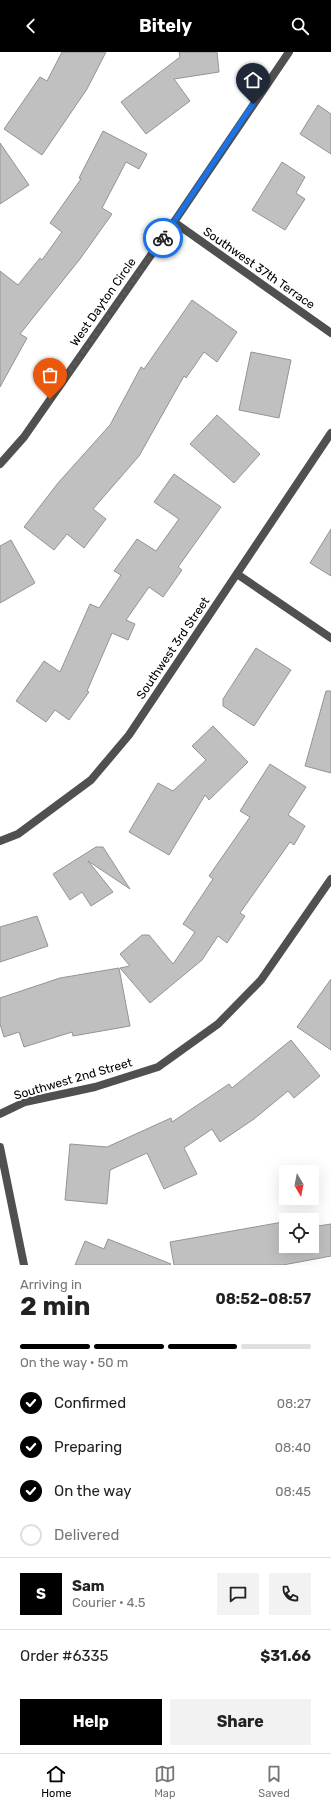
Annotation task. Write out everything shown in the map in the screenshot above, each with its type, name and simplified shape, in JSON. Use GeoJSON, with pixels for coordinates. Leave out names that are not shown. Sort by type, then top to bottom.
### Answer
{"type":"FeatureCollection","features":[{"type":"Feature","properties":{"kind":"street","name":"West Dayton Circle"},"geometry":{"type":"LineString","coordinates":[[0,464],[24,437],[174,222],[289,52]]}},
{"type":"Feature","properties":{"kind":"street","name":"Southwest 37th Terrace"},"geometry":{"type":"LineString","coordinates":[[174,222],[331,333]]}},
{"type":"Feature","properties":{"kind":"street","name":"Southwest 3rd Street"},"geometry":{"type":"LineString","coordinates":[[0,841],[18,834],[91,780],[130,735],[331,433]]}},
{"type":"Feature","properties":{"kind":"street"},"geometry":{"type":"LineString","coordinates":[[237,574],[331,638]]}},
{"type":"Feature","properties":{"kind":"street","name":"Southwest 2nd Street"},"geometry":{"type":"LineString","coordinates":[[0,1114],[25,1102],[95,1087],[158,1067],[206,1033],[218,1024],[261,980],[331,879]]}},
{"type":"Feature","properties":{"kind":"street"},"geometry":{"type":"LineString","coordinates":[[0,1147],[24,1265]]}},
{"type":"Feature","properties":{"kind":"building"},"geometry":{"type":"Polygon","coordinates":[[[62,52],[106,52],[87,89],[42,155],[4,129],[40,77],[47,81],[62,52]]]}},
{"type":"Feature","properties":{"kind":"building"},"geometry":{"type":"Polygon","coordinates":[[[179,52],[217,52],[219,72],[174,79],[190,101],[146,134],[121,102],[180,57],[179,52]]]}},
{"type":"Feature","properties":{"kind":"building"},"geometry":{"type":"Polygon","coordinates":[[[318,105],[331,114],[331,154],[300,134],[318,105]]]}},
{"type":"Feature","properties":{"kind":"building"},"geometry":{"type":"Polygon","coordinates":[[[103,131],[147,154],[139,169],[126,162],[102,208],[112,214],[80,259],[20,334],[27,338],[0,387],[0,271],[18,285],[40,258],[42,260],[62,232],[50,223],[81,179],[79,178],[103,131]]]}},
{"type":"Feature","properties":{"kind":"building"},"geometry":{"type":"Polygon","coordinates":[[[0,143],[29,185],[0,204],[0,143]]]}},
{"type":"Feature","properties":{"kind":"building"},"geometry":{"type":"Polygon","coordinates":[[[282,162],[305,177],[296,193],[305,199],[285,230],[252,210],[282,162]]]}},
{"type":"Feature","properties":{"kind":"building"},"geometry":{"type":"Polygon","coordinates":[[[192,300],[237,332],[217,362],[204,352],[186,378],[184,376],[139,456],[93,509],[106,519],[84,548],[67,534],[54,550],[24,527],[58,483],[110,425],[141,367],[144,369],[192,300]]]}},
{"type":"Feature","properties":{"kind":"building"},"geometry":{"type":"Polygon","coordinates":[[[251,352],[291,360],[279,418],[239,410],[251,352]]]}},
{"type":"Feature","properties":{"kind":"building"},"geometry":{"type":"Polygon","coordinates":[[[217,415],[260,454],[234,483],[190,444],[217,415]]]}},
{"type":"Feature","properties":{"kind":"building"},"geometry":{"type":"Polygon","coordinates":[[[174,474],[221,507],[178,567],[182,570],[163,597],[149,587],[126,620],[135,624],[128,640],[112,633],[87,691],[89,692],[69,720],[55,710],[46,722],[16,701],[44,661],[60,672],[90,604],[99,608],[121,575],[114,571],[137,539],[156,551],[179,519],[154,502],[174,474]]]}},
{"type":"Feature","properties":{"kind":"building"},"geometry":{"type":"Polygon","coordinates":[[[331,529],[331,576],[310,563],[331,529]]]}},
{"type":"Feature","properties":{"kind":"building"},"geometry":{"type":"Polygon","coordinates":[[[11,540],[35,583],[0,603],[0,546],[11,540]]]}},
{"type":"Feature","properties":{"kind":"building"},"geometry":{"type":"Polygon","coordinates":[[[256,648],[291,670],[254,726],[223,706],[223,699],[256,648]]]}},
{"type":"Feature","properties":{"kind":"building"},"geometry":{"type":"Polygon","coordinates":[[[326,691],[331,691],[331,773],[305,766],[326,691]]]}},
{"type":"Feature","properties":{"kind":"building"},"geometry":{"type":"Polygon","coordinates":[[[213,726],[248,762],[209,800],[205,795],[169,855],[129,832],[158,783],[173,791],[206,760],[192,746],[213,726]]]}},
{"type":"Feature","properties":{"kind":"building"},"geometry":{"type":"Polygon","coordinates":[[[270,764],[306,787],[288,815],[305,826],[294,845],[290,842],[240,913],[245,916],[227,943],[218,936],[202,960],[150,1003],[120,968],[130,966],[120,954],[142,935],[149,935],[173,964],[195,932],[183,924],[213,879],[209,876],[250,817],[240,811],[270,764]]]}},
{"type":"Feature","properties":{"kind":"building"},"geometry":{"type":"Polygon","coordinates":[[[96,847],[103,847],[130,889],[88,861],[113,892],[91,906],[82,892],[70,900],[53,874],[96,847]]]}},
{"type":"Feature","properties":{"kind":"building"},"geometry":{"type":"Polygon","coordinates":[[[37,916],[48,946],[0,962],[0,927],[37,916]]]}},
{"type":"Feature","properties":{"kind":"building"},"geometry":{"type":"Polygon","coordinates":[[[119,968],[130,1026],[73,1036],[72,1032],[24,1047],[19,1032],[4,1037],[0,1024],[0,998],[60,978],[119,968]]]}},
{"type":"Feature","properties":{"kind":"building"},"geometry":{"type":"Polygon","coordinates":[[[331,979],[331,1050],[297,1027],[331,979]]]}},
{"type":"Feature","properties":{"kind":"building"},"geometry":{"type":"Polygon","coordinates":[[[291,1040],[320,1076],[294,1098],[288,1091],[254,1119],[220,1142],[212,1129],[184,1148],[197,1174],[164,1189],[147,1153],[110,1170],[107,1204],[65,1200],[70,1144],[107,1147],[171,1118],[172,1122],[229,1084],[232,1088],[291,1040]]]}},
{"type":"Feature","properties":{"kind":"building"},"geometry":{"type":"Polygon","coordinates":[[[279,1223],[279,1253],[319,1253],[319,1226],[331,1224],[331,1256],[283,1265],[174,1265],[170,1242],[279,1223]]]}},
{"type":"Feature","properties":{"kind":"building"},"geometry":{"type":"Polygon","coordinates":[[[108,1239],[171,1264],[75,1265],[85,1241],[104,1249],[108,1239]]]}},
{"type":"Feature","properties":{"kind":"way so far"},"geometry":{"type":"LineString","coordinates":[[50,399],[163,238]]}},
{"type":"Feature","properties":{"kind":"route"},"geometry":{"type":"LineString","coordinates":[[163,238],[253,104]]}}]}
